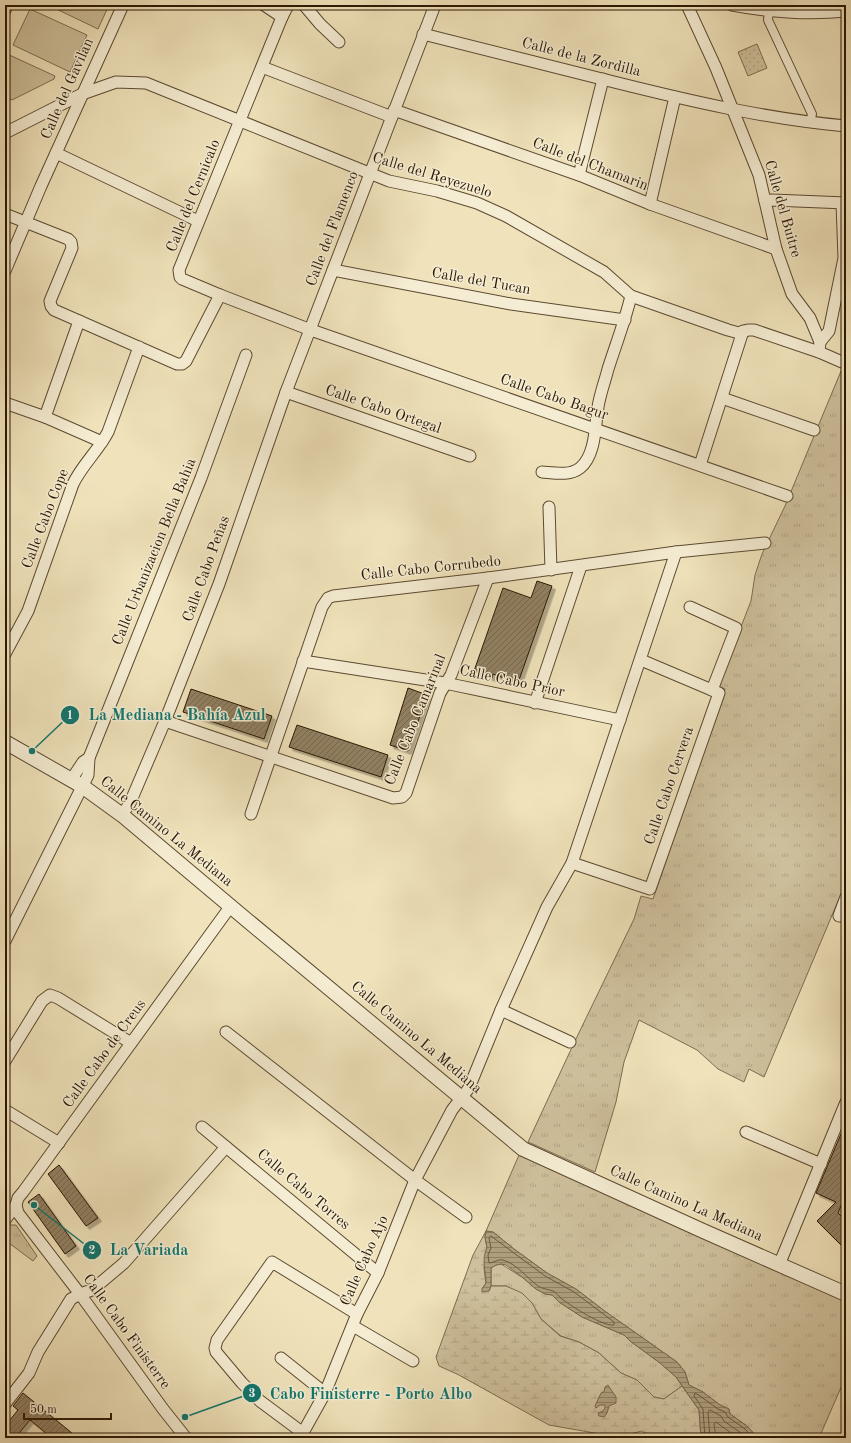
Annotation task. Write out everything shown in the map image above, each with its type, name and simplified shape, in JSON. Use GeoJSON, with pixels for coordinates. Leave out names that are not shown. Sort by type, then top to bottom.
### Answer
{"type":"FeatureCollection","features":[{"type":"Feature","properties":{"kind":"street"},"geometry":{"type":"LineString","coordinates":[[5,10],[7,5]]}},
{"type":"Feature","properties":{"kind":"street","name":"Calle del Gavilan"},"geometry":{"type":"LineString","coordinates":[[5,271],[41,186],[123,5]]}},
{"type":"Feature","properties":{"kind":"street"},"geometry":{"type":"LineString","coordinates":[[264,5],[282,17]]}},
{"type":"Feature","properties":{"kind":"street","name":"Calle del Cernicalo"},"geometry":{"type":"LineString","coordinates":[[288,5],[241,122],[198,221],[179,270],[179,274],[185,281],[311,330]]}},
{"type":"Feature","properties":{"kind":"street"},"geometry":{"type":"LineString","coordinates":[[304,5],[320,24],[339,42]]}},
{"type":"Feature","properties":{"kind":"street","name":"Calle del Flamenco"},"geometry":{"type":"LineString","coordinates":[[311,330],[435,5]]}},
{"type":"Feature","properties":{"kind":"street","name":"Calle del Buitre"},"geometry":{"type":"LineString","coordinates":[[687,5],[759,175],[776,248],[792,294],[810,318],[820,347]]}},
{"type":"Feature","properties":{"kind":"street"},"geometry":{"type":"LineString","coordinates":[[732,5],[769,11],[826,14],[846,11]]}},
{"type":"Feature","properties":{"kind":"street"},"geometry":{"type":"LineString","coordinates":[[769,11],[768,20],[812,114],[810,123]]}},
{"type":"Feature","properties":{"kind":"street","name":"Calle de la Zordilla"},"geometry":{"type":"LineString","coordinates":[[423,34],[675,97],[810,123],[846,126]]}},
{"type":"Feature","properties":{"kind":"street","name":"Calle del Chamarin"},"geometry":{"type":"LineString","coordinates":[[262,67],[393,114],[579,175],[650,204],[776,248]]}},
{"type":"Feature","properties":{"kind":"street"},"geometry":{"type":"LineString","coordinates":[[579,175],[604,79]]}},
{"type":"Feature","properties":{"kind":"street","name":"Calle del Reyezuelo"},"geometry":{"type":"LineString","coordinates":[[5,133],[82,94],[116,82],[146,83],[389,181],[438,191],[477,203],[506,216],[604,272],[631,296],[738,333],[754,330],[820,347],[842,362]]}},
{"type":"Feature","properties":{"kind":"street"},"geometry":{"type":"LineString","coordinates":[[650,204],[675,97]]}},
{"type":"Feature","properties":{"kind":"street"},"geometry":{"type":"LineString","coordinates":[[56,153],[198,221]]}},
{"type":"Feature","properties":{"kind":"street"},"geometry":{"type":"LineString","coordinates":[[765,201],[844,203],[844,258],[828,331],[820,347]]}},
{"type":"Feature","properties":{"kind":"street"},"geometry":{"type":"LineString","coordinates":[[5,214],[26,221],[68,239],[71,242],[72,248],[51,298],[50,304],[54,310],[177,364],[182,364],[189,355],[220,295]]}},
{"type":"Feature","properties":{"kind":"street","name":"Calle del Tucan"},"geometry":{"type":"LineString","coordinates":[[333,270],[511,304],[625,320]]}},
{"type":"Feature","properties":{"kind":"street"},"geometry":{"type":"LineString","coordinates":[[542,472],[570,474],[581,467],[588,457],[594,440],[598,406],[631,296]]}},
{"type":"Feature","properties":{"kind":"street"},"geometry":{"type":"LineString","coordinates":[[45,417],[79,321]]}},
{"type":"Feature","properties":{"kind":"street","name":"Calle Cabo Peñas"},"geometry":{"type":"LineString","coordinates":[[122,815],[130,803],[165,721],[219,584],[286,392],[311,330]]}},
{"type":"Feature","properties":{"kind":"street","name":"Calle Cabo Bagur"},"geometry":{"type":"LineString","coordinates":[[311,330],[787,496]]}},
{"type":"Feature","properties":{"kind":"street"},"geometry":{"type":"LineString","coordinates":[[700,465],[743,331]]}},
{"type":"Feature","properties":{"kind":"street","name":"Calle Cabo Cope"},"geometry":{"type":"LineString","coordinates":[[5,654],[28,611],[73,484],[79,472],[108,432],[139,347]]}},
{"type":"Feature","properties":{"kind":"street","name":"Calle Urbanizacion Bella Bahia"},"geometry":{"type":"LineString","coordinates":[[5,940],[77,784],[88,775],[89,758],[201,478],[246,355]]}},
{"type":"Feature","properties":{"kind":"street","name":"Calle Cabo Ortegal"},"geometry":{"type":"LineString","coordinates":[[286,392],[470,456]]}},
{"type":"Feature","properties":{"kind":"street"},"geometry":{"type":"LineString","coordinates":[[722,398],[814,430]]}},
{"type":"Feature","properties":{"kind":"street"},"geometry":{"type":"LineString","coordinates":[[5,402],[45,417],[102,442]]}},
{"type":"Feature","properties":{"kind":"street"},"geometry":{"type":"LineString","coordinates":[[549,507],[551,570]]}},
{"type":"Feature","properties":{"kind":"street","name":"Calle Cabo Corrubedo"},"geometry":{"type":"LineString","coordinates":[[251,814],[303,661],[325,602],[333,596],[551,570],[676,552],[765,543]]}},
{"type":"Feature","properties":{"kind":"street"},"geometry":{"type":"LineString","coordinates":[[462,1098],[469,1088],[501,1010],[547,907],[572,863],[676,552]]}},
{"type":"Feature","properties":{"kind":"street"},"geometry":{"type":"LineString","coordinates":[[535,703],[581,566]]}},
{"type":"Feature","properties":{"kind":"street","name":"Calle Cabo Camarinal"},"geometry":{"type":"LineString","coordinates":[[165,721],[392,798],[402,797],[406,793],[440,693],[452,674],[488,578]]}},
{"type":"Feature","properties":{"kind":"street","name":"Calle Cabo Cervera"},"geometry":{"type":"LineString","coordinates":[[572,863],[650,889],[736,628],[690,607]]}},
{"type":"Feature","properties":{"kind":"street"},"geometry":{"type":"LineString","coordinates":[[641,660],[716,692]]}},
{"type":"Feature","properties":{"kind":"street","name":"Calle Cabo Prior"},"geometry":{"type":"LineString","coordinates":[[303,661],[446,683],[620,720]]}},
{"type":"Feature","properties":{"kind":"street","name":"Calle Camino La Mediana"},"geometry":{"type":"LineString","coordinates":[[5,742],[77,784],[122,815],[230,907],[524,1149],[846,1294]]}},
{"type":"Feature","properties":{"kind":"street"},"geometry":{"type":"LineString","coordinates":[[839,916],[846,897]]}},
{"type":"Feature","properties":{"kind":"street","name":"Calle Cabo de Creus"},"geometry":{"type":"LineString","coordinates":[[5,1220],[16,1205],[18,1198],[230,907]]}},
{"type":"Feature","properties":{"kind":"street"},"geometry":{"type":"LineString","coordinates":[[5,1061],[42,1000],[50,995],[58,998],[131,1043]]}},
{"type":"Feature","properties":{"kind":"street"},"geometry":{"type":"LineString","coordinates":[[501,1010],[570,1042]]}},
{"type":"Feature","properties":{"kind":"street"},"geometry":{"type":"LineString","coordinates":[[226,1032],[415,1180],[466,1217]]}},
{"type":"Feature","properties":{"kind":"street","name":"Calle Cabo Ajo"},"geometry":{"type":"LineString","coordinates":[[301,1436],[325,1393],[357,1314],[378,1273],[415,1180],[452,1110],[462,1098]]}},
{"type":"Feature","properties":{"kind":"street"},"geometry":{"type":"LineString","coordinates":[[779,1265],[846,1102]]}},
{"type":"Feature","properties":{"kind":"street"},"geometry":{"type":"LineString","coordinates":[[5,1110],[59,1143]]}},
{"type":"Feature","properties":{"kind":"street","name":"Calle Cabo Torres"},"geometry":{"type":"LineString","coordinates":[[202,1127],[378,1273]]}},
{"type":"Feature","properties":{"kind":"street"},"geometry":{"type":"LineString","coordinates":[[746,1132],[821,1164]]}},
{"type":"Feature","properties":{"kind":"street"},"geometry":{"type":"LineString","coordinates":[[5,1404],[29,1372],[38,1352],[71,1299],[92,1290],[124,1263],[226,1147]]}},
{"type":"Feature","properties":{"kind":"street","name":"Calle Cabo Finisterre"},"geometry":{"type":"LineString","coordinates":[[16,1205],[18,1213],[80,1294],[163,1409],[186,1438]]}},
{"type":"Feature","properties":{"kind":"street"},"geometry":{"type":"LineString","coordinates":[[301,1436],[260,1401],[218,1356],[215,1348],[217,1340],[272,1262],[357,1314]]}},
{"type":"Feature","properties":{"kind":"street"},"geometry":{"type":"LineString","coordinates":[[352,1326],[413,1361]]}},
{"type":"Feature","properties":{"kind":"street"},"geometry":{"type":"LineString","coordinates":[[281,1358],[325,1393]]}},
{"type":"Feature","properties":{"kind":"green space"},"geometry":{"type":"Polygon","coordinates":[[[48,5],[109,5],[98,29],[48,5]]]}},
{"type":"Feature","properties":{"kind":"green space"},"geometry":{"type":"Polygon","coordinates":[[[30,9],[87,35],[70,72],[13,45],[30,9]]]}},
{"type":"Feature","properties":{"kind":"green space"},"geometry":{"type":"Polygon","coordinates":[[[757,44],[767,68],[748,76],[738,52],[757,44]]]}},
{"type":"Feature","properties":{"kind":"green space"},"geometry":{"type":"Polygon","coordinates":[[[5,53],[55,76],[54,79],[12,100],[5,96],[5,53]]]}},
{"type":"Feature","properties":{"kind":"green space"},"geometry":{"type":"Polygon","coordinates":[[[846,359],[846,882],[764,1077],[749,1069],[744,1082],[718,1069],[697,1050],[639,1020],[624,1062],[616,1102],[595,1172],[528,1142],[634,919],[641,896],[653,899],[725,689],[718,686],[751,601],[755,575],[762,554],[785,506],[846,359]]]}},
{"type":"Feature","properties":{"kind":"green space"},"geometry":{"type":"Polygon","coordinates":[[[519,1155],[846,1302],[846,1376],[819,1438],[758,1438],[747,1426],[730,1414],[729,1409],[720,1405],[703,1392],[689,1385],[685,1372],[677,1362],[576,1289],[547,1273],[493,1232],[486,1231],[519,1155]]]}},
{"type":"Feature","properties":{"kind":"green space"},"geometry":{"type":"Polygon","coordinates":[[[8,1225],[16,1225],[37,1256],[33,1261],[5,1240],[5,1229],[8,1225]]]}},
{"type":"Feature","properties":{"kind":"green space"},"geometry":{"type":"Polygon","coordinates":[[[486,1231],[485,1237],[487,1248],[484,1268],[486,1283],[482,1289],[489,1291],[491,1286],[506,1286],[522,1293],[532,1303],[541,1319],[560,1336],[579,1342],[599,1353],[621,1373],[637,1380],[654,1397],[664,1399],[682,1386],[699,1410],[701,1438],[652,1438],[642,1431],[617,1437],[549,1425],[457,1374],[439,1366],[436,1357],[473,1255],[486,1231]]]}},
{"type":"Feature","properties":{"kind":"green space"},"geometry":{"type":"Polygon","coordinates":[[[501,1264],[522,1277],[536,1289],[545,1294],[552,1295],[559,1302],[582,1317],[624,1335],[676,1377],[682,1386],[664,1399],[654,1397],[637,1380],[621,1373],[599,1353],[579,1342],[561,1336],[541,1319],[532,1303],[506,1286],[491,1286],[491,1268],[501,1264]]]}},
{"type":"Feature","properties":{"kind":"water"},"geometry":{"type":"Polygon","coordinates":[[[486,1231],[493,1232],[547,1273],[576,1289],[677,1362],[685,1372],[689,1385],[703,1392],[720,1405],[729,1409],[730,1414],[747,1426],[758,1438],[701,1438],[699,1410],[676,1377],[624,1335],[582,1317],[559,1302],[552,1295],[545,1294],[536,1289],[506,1265],[496,1265],[491,1268],[491,1286],[489,1291],[482,1292],[482,1289],[486,1283],[484,1257],[487,1248],[485,1237],[486,1231]]]}},
{"type":"Feature","properties":{"kind":"water"},"geometry":{"type":"Polygon","coordinates":[[[608,1385],[616,1397],[616,1403],[609,1406],[604,1417],[599,1416],[598,1413],[603,1411],[605,1405],[600,1405],[596,1408],[595,1406],[601,1393],[604,1392],[605,1387],[608,1385]]]}},
{"type":"Feature","properties":{"kind":"building"},"geometry":{"type":"Polygon","coordinates":[[[537,581],[552,586],[518,683],[493,674],[492,678],[474,671],[503,588],[531,598],[537,581]]]}},
{"type":"Feature","properties":{"kind":"building"},"geometry":{"type":"Polygon","coordinates":[[[408,688],[427,695],[408,751],[390,745],[408,688]]]}},
{"type":"Feature","properties":{"kind":"building"},"geometry":{"type":"Polygon","coordinates":[[[191,689],[272,716],[264,739],[183,712],[191,689]]]}},
{"type":"Feature","properties":{"kind":"building"},"geometry":{"type":"Polygon","coordinates":[[[297,725],[388,755],[381,777],[289,747],[297,725]]]}},
{"type":"Feature","properties":{"kind":"building"},"geometry":{"type":"Polygon","coordinates":[[[846,1122],[846,1194],[838,1213],[846,1221],[846,1250],[817,1221],[836,1202],[816,1193],[846,1122]]]}},
{"type":"Feature","properties":{"kind":"building"},"geometry":{"type":"Polygon","coordinates":[[[59,1165],[98,1218],[86,1226],[48,1174],[59,1165]]]}},
{"type":"Feature","properties":{"kind":"building"},"geometry":{"type":"Polygon","coordinates":[[[39,1194],[76,1246],[65,1254],[28,1202],[39,1194]]]}},
{"type":"Feature","properties":{"kind":"building"},"geometry":{"type":"Polygon","coordinates":[[[23,1393],[78,1438],[52,1438],[30,1420],[15,1438],[5,1438],[5,1426],[18,1410],[13,1406],[23,1393]]]}},
{"type":"Feature","properties":{"kind":"place","name":"La Mediana - Bahía Azul"},"geometry":{"type":"Point","coordinates":[32,751]}},
{"type":"Feature","properties":{"kind":"place","name":"La Variada"},"geometry":{"type":"Point","coordinates":[34,1205]}},
{"type":"Feature","properties":{"kind":"place","name":"Cabo Finisterre - Porto Albo"},"geometry":{"type":"Point","coordinates":[185,1417]}}]}
